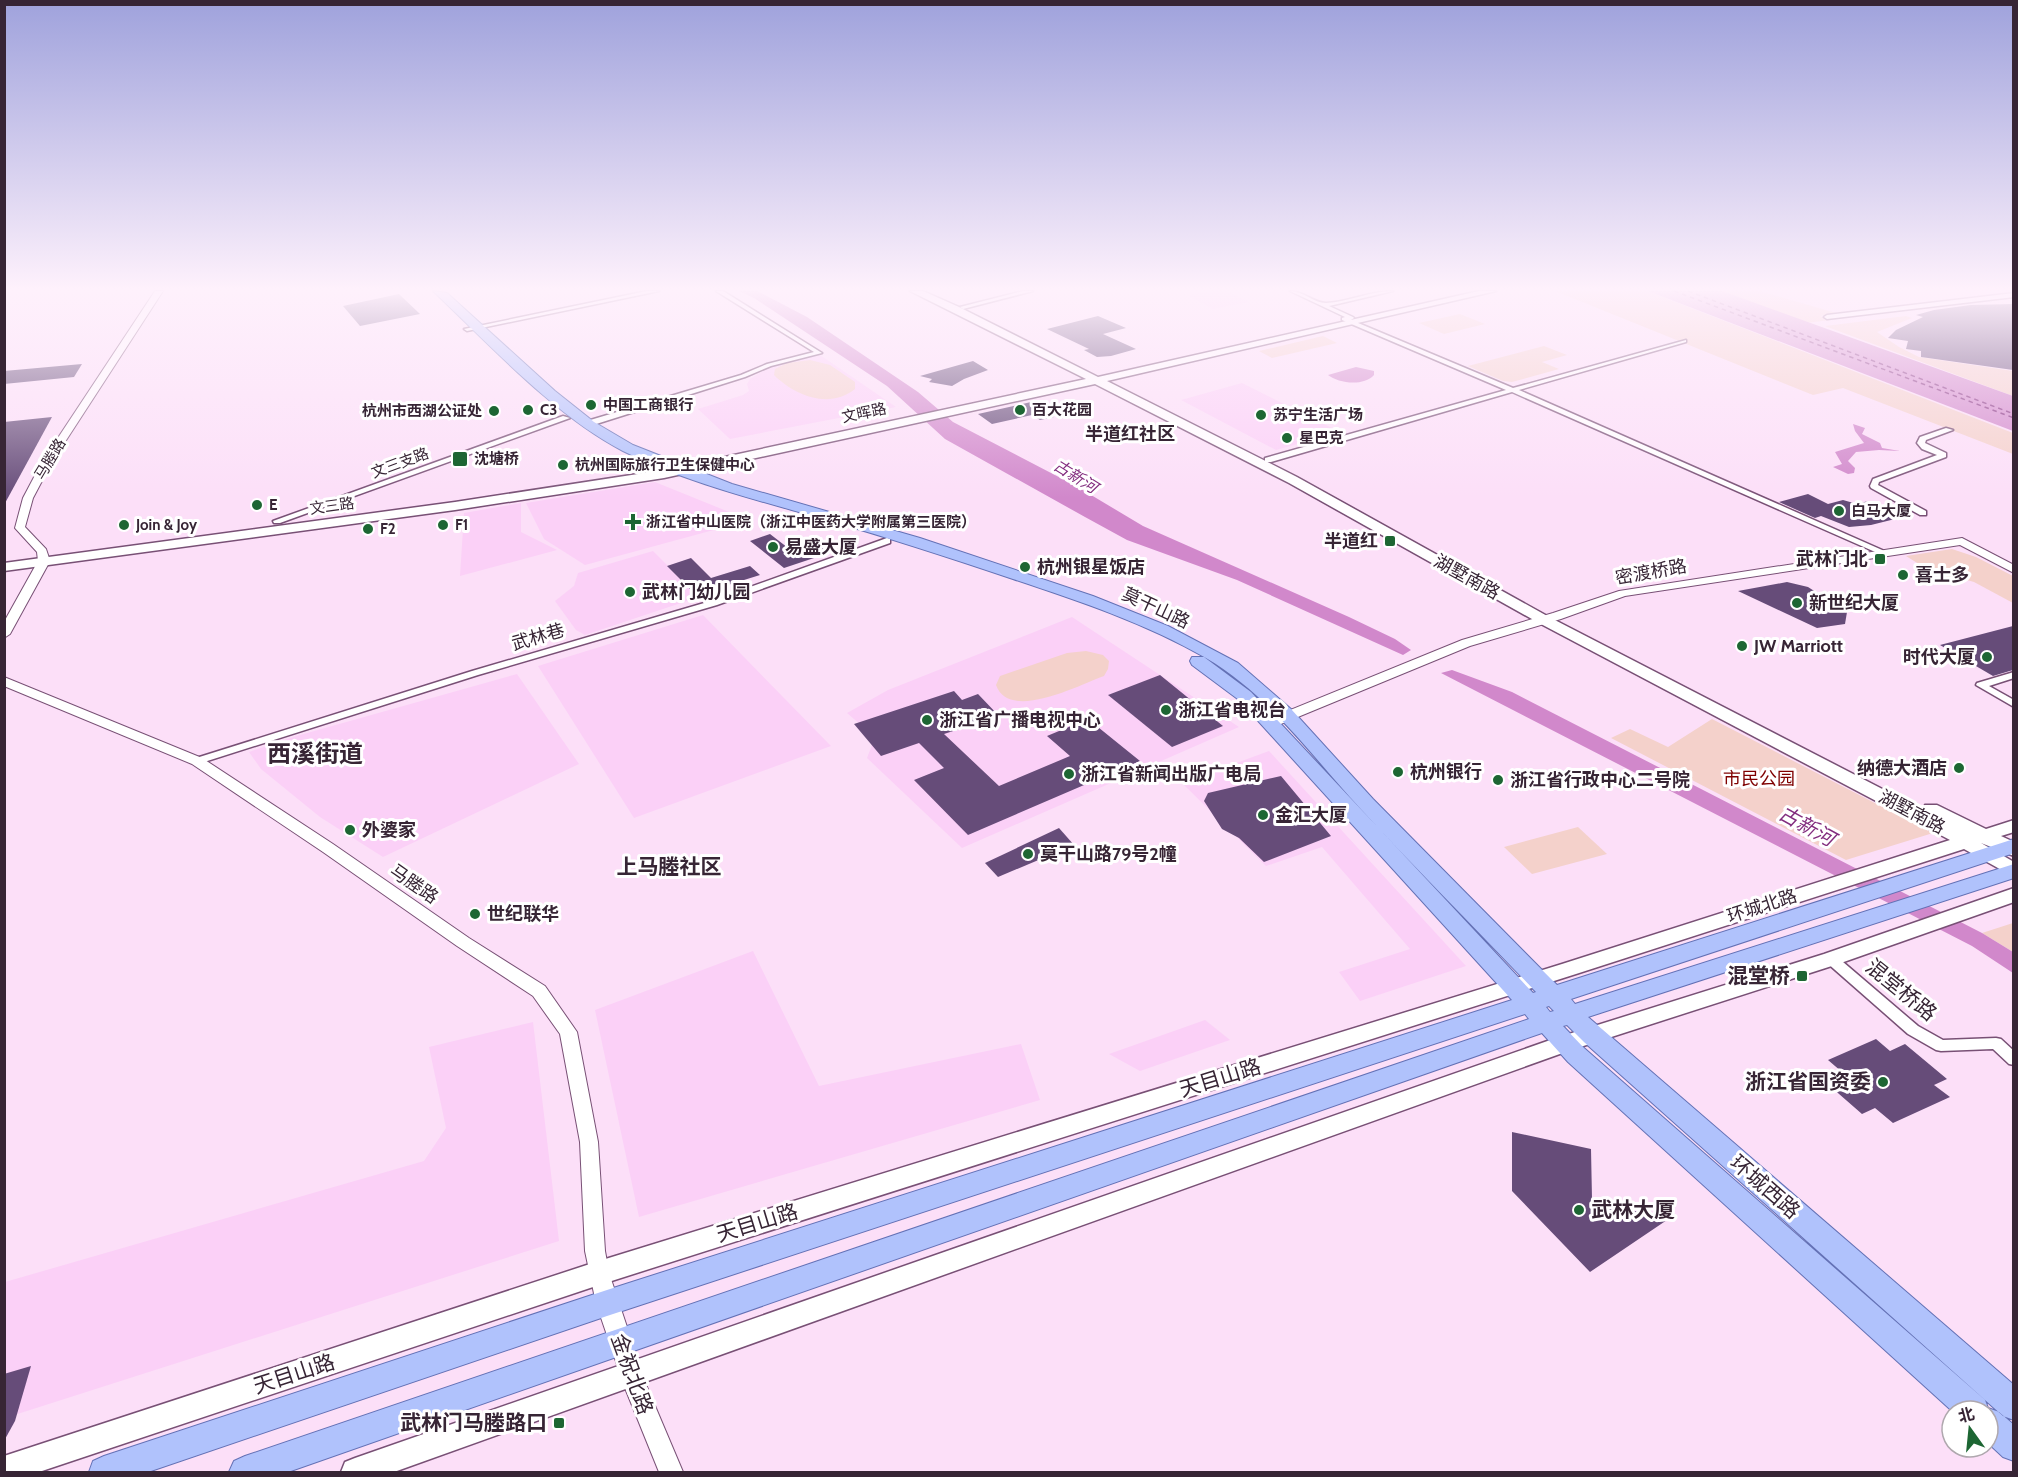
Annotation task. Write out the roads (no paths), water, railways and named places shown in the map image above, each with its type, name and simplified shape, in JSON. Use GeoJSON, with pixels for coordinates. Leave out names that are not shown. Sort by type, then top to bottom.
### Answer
{"type":"FeatureCollection","features":[{"type":"Feature","properties":{"kind":"main road","name":"莫干山路"},"geometry":{"type":"LineString","coordinates":[[505,360],[566,418],[611,450],[647,468],[682,471],[775,502],[896,535],[1089,599],[1148,624],[1233,668],[1520,996]]}},
{"type":"Feature","properties":{"kind":"main road","name":"莫干山路"},"geometry":{"type":"LineString","coordinates":[[513,360],[590,423],[664,469],[1076,605],[1182,652],[1224,679],[1279,720],[1530,970]]}},
{"type":"Feature","properties":{"kind":"main road","name":"湖墅南路"},"geometry":{"type":"LineString","coordinates":[[1062,360],[1268,460],[1550,618],[1812,749],[1987,844],[2013,871]]}},
{"type":"Feature","properties":{"kind":"main road","name":"湖墅南路"},"geometry":{"type":"LineString","coordinates":[[1064,360],[1293,480],[1964,841],[1987,844]]}},
{"type":"Feature","properties":{"kind":"main road","name":"文晖路"},"geometry":{"type":"LineString","coordinates":[[682,471],[943,410],[1172,360]]}},
{"type":"Feature","properties":{"kind":"main road","name":"文晖路"},"geometry":{"type":"LineString","coordinates":[[664,469],[917,416]]}},
{"type":"Feature","properties":{"kind":"main road","name":"文三路"},"geometry":{"type":"LineString","coordinates":[[4,567],[43,556],[647,468]]}},
{"type":"Feature","properties":{"kind":"main road","name":"文三路"},"geometry":{"type":"LineString","coordinates":[[4,557],[43,556],[455,506],[664,469]]}},
{"type":"Feature","properties":{"kind":"main road","name":"环城北路"},"geometry":{"type":"LineString","coordinates":[[1964,841],[1834,882],[1530,970],[1520,996],[1554,996],[1893,884],[1987,844],[2013,826]]}},
{"type":"Feature","properties":{"kind":"main road","name":"环城北路"},"geometry":{"type":"LineString","coordinates":[[1987,844],[2012,848]]}},
{"type":"Feature","properties":{"kind":"main road"},"geometry":{"type":"LineString","coordinates":[[244,1473],[621,1342],[1520,996],[1571,1014],[2013,871]]}},
{"type":"Feature","properties":{"kind":"main road"},"geometry":{"type":"LineString","coordinates":[[355,1473],[1564,1044],[1831,959],[2013,896]]}},
{"type":"Feature","properties":{"kind":"main road","name":"环城西路"},"geometry":{"type":"LineString","coordinates":[[1530,970],[1592,1036],[2013,1405]]}},
{"type":"Feature","properties":{"kind":"main road","name":"环城西路"},"geometry":{"type":"LineString","coordinates":[[1520,996],[1564,1044],[1961,1399]]}},
{"type":"Feature","properties":{"kind":"main road","name":"天目山路"},"geometry":{"type":"LineString","coordinates":[[4,1470],[599,1273],[1520,996]]}},
{"type":"Feature","properties":{"kind":"main road","name":"天目山路"},"geometry":{"type":"LineString","coordinates":[[104,1473],[1520,996]]}},
{"type":"Feature","properties":{"kind":"main road"},"geometry":{"type":"LineString","coordinates":[[2000,1434],[2013,1446]]}},
{"type":"Feature","properties":{"kind":"street","name":"马塍路"},"geometry":{"type":"LineString","coordinates":[[43,556],[20,528],[28,498],[47,462],[114,360]]}},
{"type":"Feature","properties":{"kind":"street"},"geometry":{"type":"LineString","coordinates":[[590,423],[790,360]]}},
{"type":"Feature","properties":{"kind":"street"},"geometry":{"type":"LineString","coordinates":[[1442,360],[1885,553]]}},
{"type":"Feature","properties":{"kind":"street"},"geometry":{"type":"LineString","coordinates":[[1268,460],[1618,360]]}},
{"type":"Feature","properties":{"kind":"street","name":"文三支路"},"geometry":{"type":"LineString","coordinates":[[277,521],[566,418]]}},
{"type":"Feature","properties":{"kind":"street"},"geometry":{"type":"LineString","coordinates":[[1923,513],[1874,486],[1876,481],[1943,455],[1921,443],[1923,439],[1949,430]]}},
{"type":"Feature","properties":{"kind":"street","name":"武林巷"},"geometry":{"type":"LineString","coordinates":[[197,761],[475,673],[714,603],[887,541]]}},
{"type":"Feature","properties":{"kind":"street","name":"密渡桥路"},"geometry":{"type":"LineString","coordinates":[[1279,720],[1466,643],[1623,593],[1962,541],[2013,570]]}},
{"type":"Feature","properties":{"kind":"street"},"geometry":{"type":"LineString","coordinates":[[4,634],[43,556]]}},
{"type":"Feature","properties":{"kind":"street"},"geometry":{"type":"LineString","coordinates":[[2013,675],[1981,685],[2013,704]]}},
{"type":"Feature","properties":{"kind":"street","name":"马塍路"},"geometry":{"type":"LineString","coordinates":[[4,681],[197,761],[539,991],[568,1032],[589,1142],[595,1251],[599,1273]]}},
{"type":"Feature","properties":{"kind":"street","name":"混堂桥路"},"geometry":{"type":"LineString","coordinates":[[1831,959],[1913,1030],[1941,1046],[1996,1043],[2013,1060]]}},
{"type":"Feature","properties":{"kind":"street","name":"金祝北路"},"geometry":{"type":"LineString","coordinates":[[599,1273],[636,1389],[671,1473]]}},
{"type":"Feature","properties":{"kind":"place","name":"中国工商银行"},"geometry":{"type":"Point","coordinates":[591,405]}},
{"type":"Feature","properties":{"kind":"place","name":"C3"},"geometry":{"type":"Point","coordinates":[528,410]}},
{"type":"Feature","properties":{"kind":"place","name":"百大花园"},"geometry":{"type":"Point","coordinates":[1020,410]}},
{"type":"Feature","properties":{"kind":"place","name":"杭州市西湖公证处"},"geometry":{"type":"Point","coordinates":[494,411]}},
{"type":"Feature","properties":{"kind":"place","name":"苏宁生活广场"},"geometry":{"type":"Point","coordinates":[1261,415]}},
{"type":"Feature","properties":{"kind":"place","name":"星巴克"},"geometry":{"type":"Point","coordinates":[1287,438]}},
{"type":"Feature","properties":{"kind":"place","name":"沈塘桥"},"geometry":{"type":"Point","coordinates":[460,459]}},
{"type":"Feature","properties":{"kind":"place","name":"杭州国际旅行卫生保健中心"},"geometry":{"type":"Point","coordinates":[563,465]}},
{"type":"Feature","properties":{"kind":"place","name":"E"},"geometry":{"type":"Point","coordinates":[257,505]}},
{"type":"Feature","properties":{"kind":"place","name":"白马大厦"},"geometry":{"type":"Point","coordinates":[1839,511]}},
{"type":"Feature","properties":{"kind":"place","name":"浙江省中山医院（浙江中医药大学附属第三医院）"},"geometry":{"type":"Point","coordinates":[633,522]}},
{"type":"Feature","properties":{"kind":"place","name":"Join & Joy"},"geometry":{"type":"Point","coordinates":[124,525]}},
{"type":"Feature","properties":{"kind":"place","name":"F1"},"geometry":{"type":"Point","coordinates":[443,525]}},
{"type":"Feature","properties":{"kind":"place","name":"F2"},"geometry":{"type":"Point","coordinates":[368,529]}},
{"type":"Feature","properties":{"kind":"place","name":"半道红"},"geometry":{"type":"Point","coordinates":[1390,541]}},
{"type":"Feature","properties":{"kind":"place","name":"易盛大厦"},"geometry":{"type":"Point","coordinates":[773,547]}},
{"type":"Feature","properties":{"kind":"place","name":"武林门北"},"geometry":{"type":"Point","coordinates":[1880,559]}},
{"type":"Feature","properties":{"kind":"place","name":"杭州银星饭店"},"geometry":{"type":"Point","coordinates":[1025,567]}},
{"type":"Feature","properties":{"kind":"place","name":"喜士多"},"geometry":{"type":"Point","coordinates":[1903,575]}},
{"type":"Feature","properties":{"kind":"place","name":"武林门幼儿园"},"geometry":{"type":"Point","coordinates":[630,592]}},
{"type":"Feature","properties":{"kind":"place","name":"新世纪大厦"},"geometry":{"type":"Point","coordinates":[1797,603]}},
{"type":"Feature","properties":{"kind":"place","name":"JW Marriott"},"geometry":{"type":"Point","coordinates":[1742,646]}},
{"type":"Feature","properties":{"kind":"place","name":"时代大厦"},"geometry":{"type":"Point","coordinates":[1987,657]}},
{"type":"Feature","properties":{"kind":"place","name":"浙江省电视台"},"geometry":{"type":"Point","coordinates":[1166,710]}},
{"type":"Feature","properties":{"kind":"place","name":"浙江省广播电视中心"},"geometry":{"type":"Point","coordinates":[927,720]}},
{"type":"Feature","properties":{"kind":"place","name":"纳德大酒店"},"geometry":{"type":"Point","coordinates":[1959,768]}},
{"type":"Feature","properties":{"kind":"place","name":"杭州银行"},"geometry":{"type":"Point","coordinates":[1398,772]}},
{"type":"Feature","properties":{"kind":"place","name":"浙江省新闻出版广电局"},"geometry":{"type":"Point","coordinates":[1069,774]}},
{"type":"Feature","properties":{"kind":"place","name":"浙江省行政中心二号院"},"geometry":{"type":"Point","coordinates":[1498,780]}},
{"type":"Feature","properties":{"kind":"place","name":"金汇大厦"},"geometry":{"type":"Point","coordinates":[1263,815]}},
{"type":"Feature","properties":{"kind":"place","name":"外婆家"},"geometry":{"type":"Point","coordinates":[350,830]}},
{"type":"Feature","properties":{"kind":"place","name":"莫干山路79号2幢"},"geometry":{"type":"Point","coordinates":[1028,854]}},
{"type":"Feature","properties":{"kind":"place","name":"世纪联华"},"geometry":{"type":"Point","coordinates":[475,914]}},
{"type":"Feature","properties":{"kind":"place","name":"混堂桥"},"geometry":{"type":"Point","coordinates":[1802,976]}},
{"type":"Feature","properties":{"kind":"place","name":"浙江省国资委"},"geometry":{"type":"Point","coordinates":[1883,1082]}},
{"type":"Feature","properties":{"kind":"place","name":"武林大厦"},"geometry":{"type":"Point","coordinates":[1579,1210]}},
{"type":"Feature","properties":{"kind":"place","name":"武林门马塍路口"},"geometry":{"type":"Point","coordinates":[559,1423]}},
{"type":"Feature","properties":{"kind":"district","name":"半道红社区"},"geometry":{"type":"Point","coordinates":[1130,434]}},
{"type":"Feature","properties":{"kind":"district","name":"西溪街道"},"geometry":{"type":"Point","coordinates":[315,754]}},
{"type":"Feature","properties":{"kind":"district","name":"上马塍社区"},"geometry":{"type":"Point","coordinates":[669,867]}},
{"type":"Feature","properties":{"kind":"water label","name":"古新河"},"geometry":{"type":"Point","coordinates":[1076,476]}},
{"type":"Feature","properties":{"kind":"water label","name":"古新河"},"geometry":{"type":"Point","coordinates":[1807,826]}},
{"type":"Feature","properties":{"kind":"park label","name":"市民公园"},"geometry":{"type":"Point","coordinates":[1759,779]}}]}
